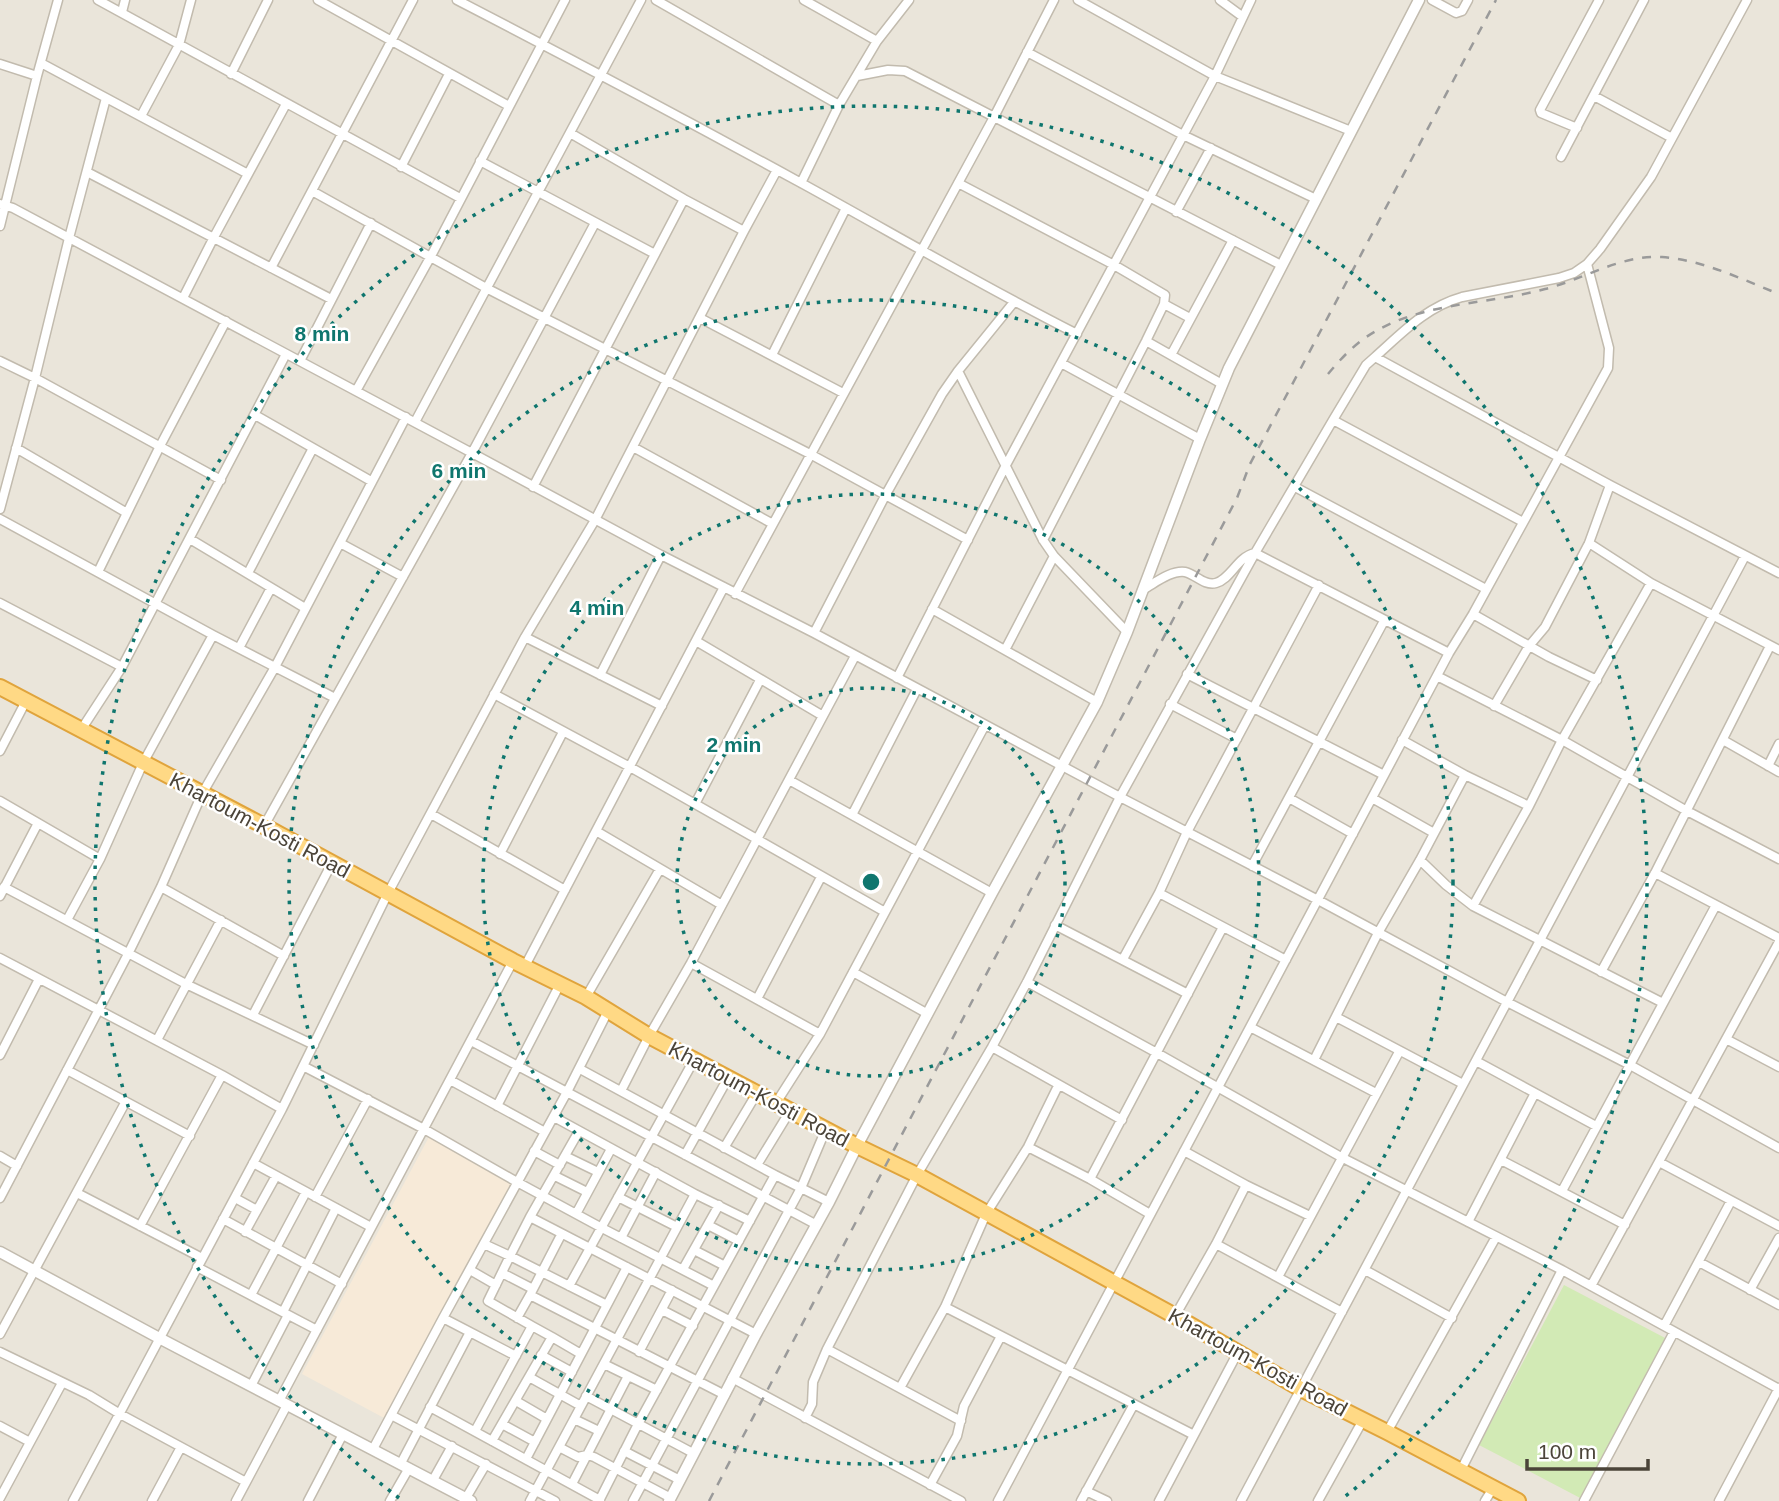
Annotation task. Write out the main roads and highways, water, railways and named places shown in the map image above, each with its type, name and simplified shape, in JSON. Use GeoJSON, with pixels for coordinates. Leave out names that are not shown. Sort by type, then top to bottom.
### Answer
{"type":"FeatureCollection","features":[{"type":"Feature","properties":{"kind":"highway","name":"Khartoum-Kosti Road"},"geometry":{"type":"LineString","coordinates":[[0,687],[519,964],[586,997],[694,1060],[917,1175],[1175,1316],[1301,1389],[1518,1501]]}},
{"type":"Feature","properties":{"kind":"railway"},"geometry":{"type":"LineString","coordinates":[[709,1501],[1237,498],[1250,464],[1496,0]]}},
{"type":"Feature","properties":{"kind":"railway"},"geometry":{"type":"LineString","coordinates":[[1328,374],[1362,340],[1405,318],[1450,306],[1545,289],[1646,257],[1692,262],[1779,294]]}}]}
